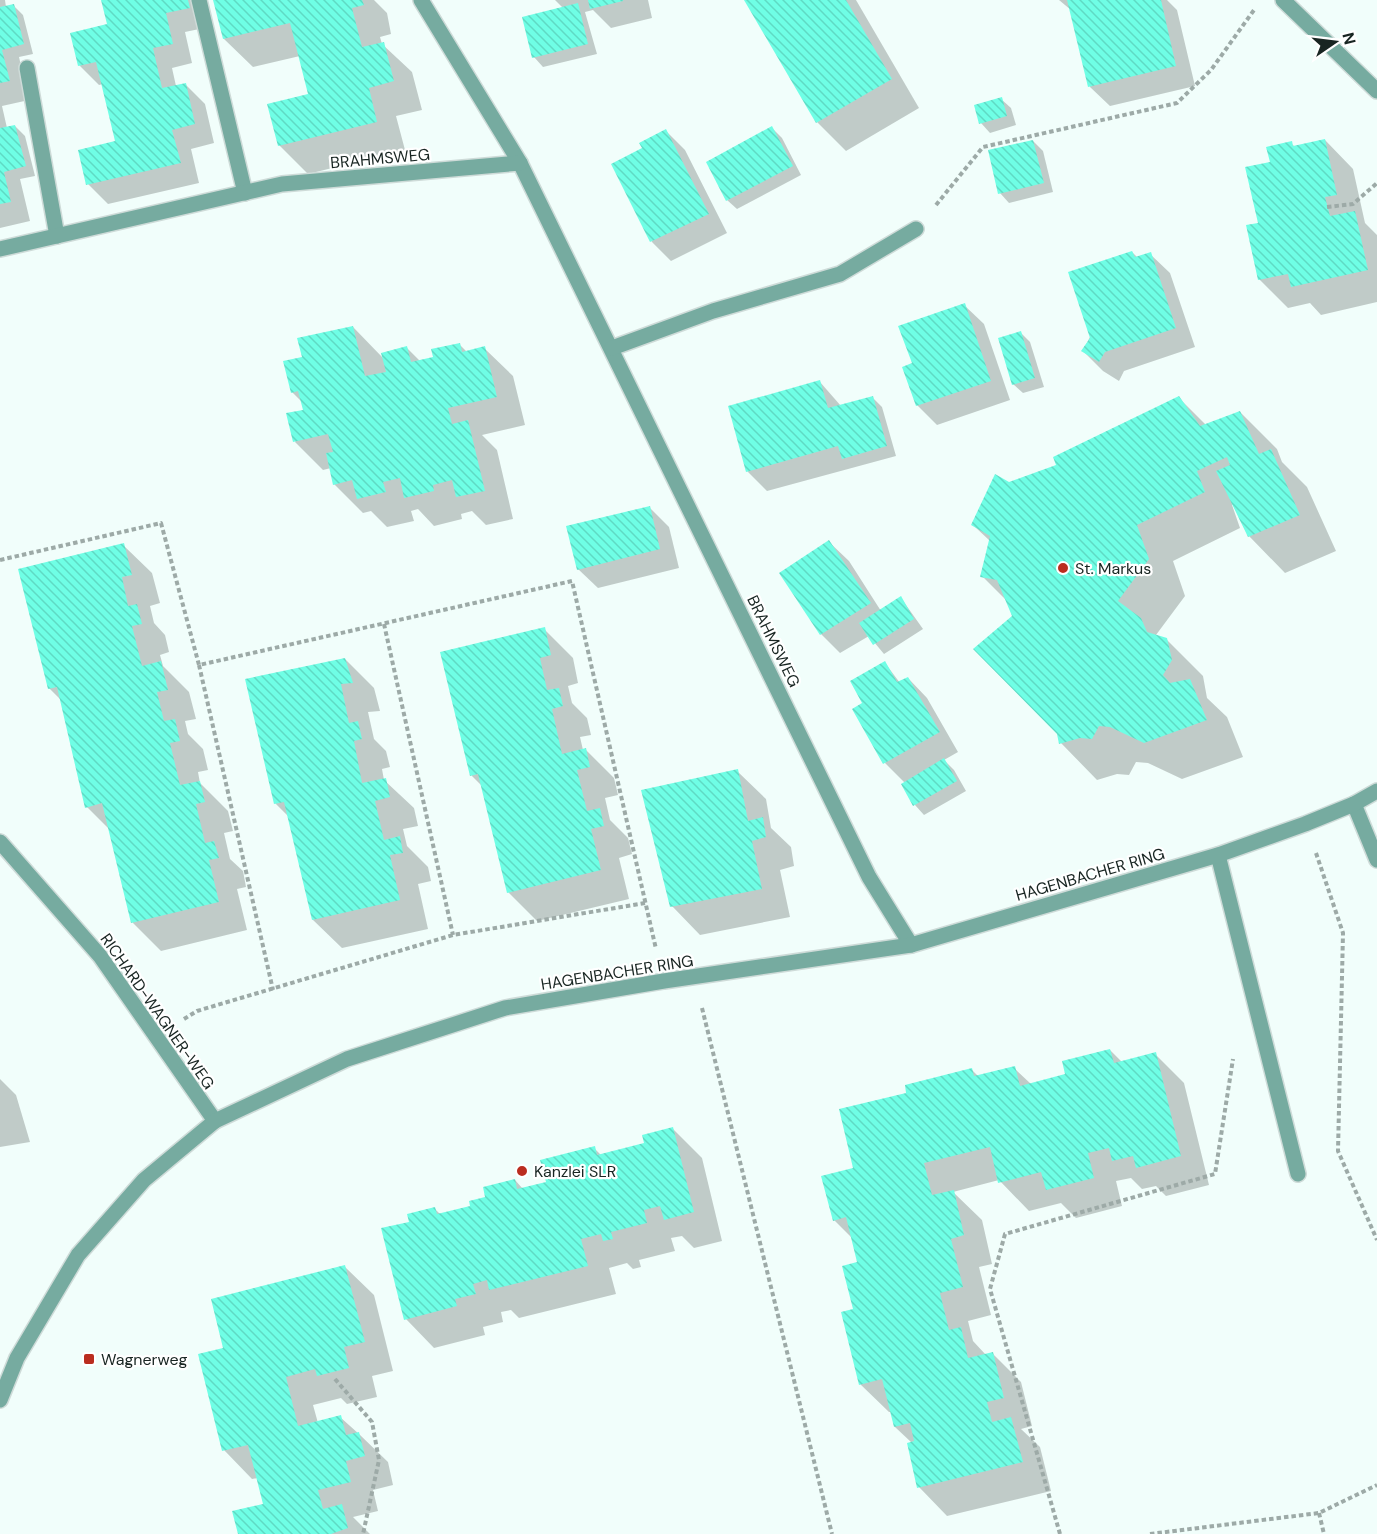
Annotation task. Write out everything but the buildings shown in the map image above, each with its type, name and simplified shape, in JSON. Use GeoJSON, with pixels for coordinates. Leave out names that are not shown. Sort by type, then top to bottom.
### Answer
{"type":"FeatureCollection","features":[{"type":"Feature","properties":{"kind":"street"},"geometry":{"type":"LineString","coordinates":[[199,0],[245,193]]}},
{"type":"Feature","properties":{"kind":"street","name":"BRAHMSWEG"},"geometry":{"type":"LineString","coordinates":[[421,0],[520,163],[869,877],[911,945]]}},
{"type":"Feature","properties":{"kind":"street"},"geometry":{"type":"LineString","coordinates":[[1283,0],[1377,91]]}},
{"type":"Feature","properties":{"kind":"street"},"geometry":{"type":"LineString","coordinates":[[27,68],[57,236]]}},
{"type":"Feature","properties":{"kind":"street","name":"BRAHMSWEG"},"geometry":{"type":"LineString","coordinates":[[0,249],[282,184],[520,163]]}},
{"type":"Feature","properties":{"kind":"street"},"geometry":{"type":"LineString","coordinates":[[612,348],[713,311],[840,274],[916,229]]}},
{"type":"Feature","properties":{"kind":"street","name":"HAGENBACHER RING"},"geometry":{"type":"LineString","coordinates":[[0,1400],[17,1358],[78,1255],[144,1180],[214,1121],[347,1059],[505,1008],[664,981],[911,945],[1218,855],[1305,824],[1354,804],[1377,791]]}},
{"type":"Feature","properties":{"kind":"street"},"geometry":{"type":"LineString","coordinates":[[1354,804],[1377,860]]}},
{"type":"Feature","properties":{"kind":"street","name":"RICHARD-WAGNER-WEG"},"geometry":{"type":"LineString","coordinates":[[0,842],[99,956],[214,1121]]}},
{"type":"Feature","properties":{"kind":"street"},"geometry":{"type":"LineString","coordinates":[[1218,855],[1298,1174]]}},
{"type":"Feature","properties":{"kind":"path"},"geometry":{"type":"LineString","coordinates":[[916,229],[983,147],[1178,103],[1211,70],[1255,9]]}},
{"type":"Feature","properties":{"kind":"path"},"geometry":{"type":"LineString","coordinates":[[1327,207],[1353,204],[1377,183]]}},
{"type":"Feature","properties":{"kind":"path"},"geometry":{"type":"LineString","coordinates":[[0,560],[161,523],[199,665],[273,990]]}},
{"type":"Feature","properties":{"kind":"path"},"geometry":{"type":"LineString","coordinates":[[199,665],[572,581],[664,981]]}},
{"type":"Feature","properties":{"kind":"path"},"geometry":{"type":"LineString","coordinates":[[384,624],[453,935]]}},
{"type":"Feature","properties":{"kind":"path"},"geometry":{"type":"LineString","coordinates":[[1305,824],[1343,933],[1338,1151],[1377,1240]]}},
{"type":"Feature","properties":{"kind":"path"},"geometry":{"type":"LineString","coordinates":[[155,1037],[197,1011],[453,935],[645,903]]}},
{"type":"Feature","properties":{"kind":"path"},"geometry":{"type":"LineString","coordinates":[[694,978],[832,1534]]}},
{"type":"Feature","properties":{"kind":"path"},"geometry":{"type":"LineString","coordinates":[[1060,1534],[990,1289],[1005,1234],[1215,1174],[1233,1065],[1232,1054]]}},
{"type":"Feature","properties":{"kind":"path"},"geometry":{"type":"LineString","coordinates":[[335,1379],[372,1422],[378,1450],[379,1460],[363,1534]]}},
{"type":"Feature","properties":{"kind":"path"},"geometry":{"type":"LineString","coordinates":[[1150,1534],[1319,1513],[1377,1485]]}},
{"type":"Feature","properties":{"kind":"path"},"geometry":{"type":"LineString","coordinates":[[1319,1513],[1323,1534]]}},
{"type":"Feature","properties":{"kind":"place","name":"St. Markus"},"geometry":{"type":"Point","coordinates":[1063,568]}},
{"type":"Feature","properties":{"kind":"place","name":"Kanzlei SLR"},"geometry":{"type":"Point","coordinates":[522,1171]}},
{"type":"Feature","properties":{"kind":"place","name":"Wagnerweg"},"geometry":{"type":"Point","coordinates":[89,1359]}}]}
